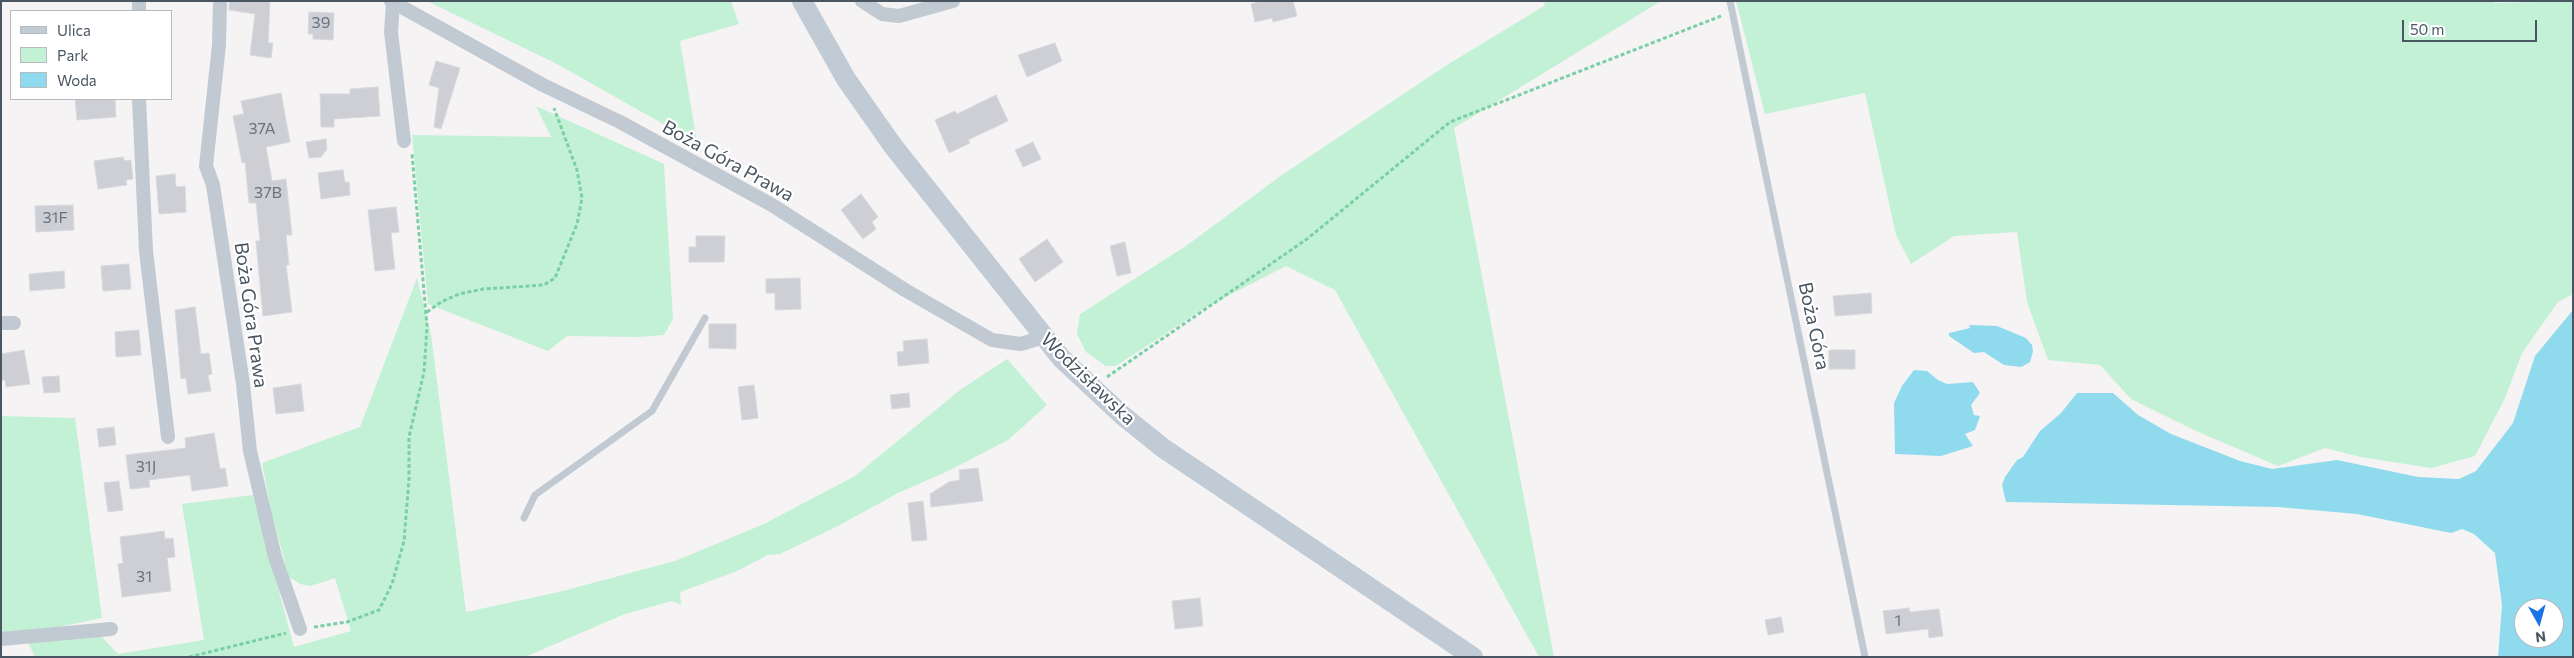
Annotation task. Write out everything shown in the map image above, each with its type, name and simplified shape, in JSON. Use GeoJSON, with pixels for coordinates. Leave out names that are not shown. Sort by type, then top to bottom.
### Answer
{"type":"FeatureCollection","features":[{"type":"Feature","properties":{"kind":"main road","name":"Wodzisławska"},"geometry":{"type":"LineString","coordinates":[[802,1],[846,79],[893,146],[1043,337],[1092,387],[1122,415],[1163,448],[1473,657]]}},
{"type":"Feature","properties":{"kind":"street","name":"Boża Góra Prawa"},"geometry":{"type":"LineString","coordinates":[[220,1],[219,46],[206,166],[214,194],[243,384],[250,451],[275,558],[300,629]]}},
{"type":"Feature","properties":{"kind":"street"},"geometry":{"type":"LineString","coordinates":[[862,1],[882,14],[899,16],[953,1]]}},
{"type":"Feature","properties":{"kind":"street","name":"Boża Góra Prawa"},"geometry":{"type":"LineString","coordinates":[[408,146],[391,32],[392,2],[543,85],[620,122],[772,205],[905,290],[992,340],[1020,344],[1043,337]]}},
{"type":"Feature","properties":{"kind":"street"},"geometry":{"type":"LineString","coordinates":[[139,100],[146,251],[168,437]]}},
{"type":"Feature","properties":{"kind":"street"},"geometry":{"type":"LineString","coordinates":[[1,639],[111,629]]}},
{"type":"Feature","properties":{"kind":"lane","name":"Boża Góra"},"geometry":{"type":"LineString","coordinates":[[1730,1],[1865,657]]}},
{"type":"Feature","properties":{"kind":"lane"},"geometry":{"type":"LineString","coordinates":[[524,518],[535,495],[652,411],[705,318]]}},
{"type":"Feature","properties":{"kind":"path"},"geometry":{"type":"LineString","coordinates":[[1092,387],[1306,239],[1450,122],[1721,16]]}},
{"type":"Feature","properties":{"kind":"path"},"geometry":{"type":"LineString","coordinates":[[426,313],[441,302],[459,294],[507,286],[535,287],[544,285],[555,278],[577,224],[582,198],[577,170],[565,133],[543,85]]}},
{"type":"Feature","properties":{"kind":"path"},"geometry":{"type":"LineString","coordinates":[[189,657],[300,629],[347,622],[379,610],[392,584],[404,541],[409,479],[409,437],[424,372],[426,313],[408,146]]}},
{"type":"Feature","properties":{"kind":"green space"},"geometry":{"type":"Polygon","coordinates":[[[427,1],[731,1],[739,24],[680,41],[697,143],[555,63],[427,1]]]}},
{"type":"Feature","properties":{"kind":"green space"},"geometry":{"type":"Polygon","coordinates":[[[1545,1],[1661,1],[1454,128],[1554,657],[1539,657],[1335,290],[1286,266],[1206,307],[1116,366],[1106,366],[1086,352],[1077,334],[1080,314],[1186,246],[1282,175],[1447,65],[1544,6],[1545,1]]]}},
{"type":"Feature","properties":{"kind":"green space"},"geometry":{"type":"Polygon","coordinates":[[[1736,1],[2492,1],[2495,3],[2573,1],[2573,294],[2558,302],[2522,353],[2505,398],[2475,456],[2431,468],[2361,457],[2325,448],[2278,466],[2196,431],[2131,399],[2100,365],[2048,360],[2027,302],[2017,232],[1954,236],[1911,264],[1896,235],[1865,93],[1765,114],[1736,1]]]}},
{"type":"Feature","properties":{"kind":"green space"},"geometry":{"type":"Polygon","coordinates":[[[536,106],[664,164],[673,319],[664,335],[639,337],[567,336],[548,351],[428,304],[412,135],[551,137],[536,106]]]}},
{"type":"Feature","properties":{"kind":"green space"},"geometry":{"type":"Polygon","coordinates":[[[417,278],[431,334],[466,612],[559,592],[675,561],[764,524],[855,476],[960,390],[1007,359],[1047,405],[1008,440],[946,472],[898,493],[838,526],[780,554],[768,555],[737,571],[680,592],[681,605],[672,601],[625,614],[525,657],[35,657],[28,642],[101,636],[118,654],[204,640],[182,504],[253,495],[294,647],[351,631],[335,578],[311,586],[300,584],[289,577],[272,515],[262,463],[360,427],[417,278]]]}},
{"type":"Feature","properties":{"kind":"green space"},"geometry":{"type":"Polygon","coordinates":[[[1,416],[75,418],[102,618],[1,639],[1,416]]]}},
{"type":"Feature","properties":{"kind":"water"},"geometry":{"type":"Polygon","coordinates":[[[2573,310],[2573,657],[2498,657],[2502,605],[2495,553],[2474,534],[2462,529],[2451,533],[2357,514],[2278,507],[2006,502],[2002,485],[2005,477],[2017,460],[2023,457],[2040,431],[2061,413],[2077,393],[2113,393],[2138,415],[2171,434],[2240,461],[2272,469],[2337,460],[2418,477],[2459,479],[2476,471],[2513,423],[2535,356],[2573,310]]]}},
{"type":"Feature","properties":{"kind":"water"},"geometry":{"type":"Polygon","coordinates":[[[1969,325],[1997,326],[2026,338],[2032,345],[2033,351],[2030,362],[2021,367],[2004,365],[1984,352],[1974,353],[1949,336],[1949,333],[1970,328],[1969,325]]]}},
{"type":"Feature","properties":{"kind":"water"},"geometry":{"type":"Polygon","coordinates":[[[1914,370],[1927,371],[1938,380],[1947,384],[1973,382],[1980,393],[1971,405],[1974,415],[1980,416],[1975,430],[1965,434],[1973,446],[1941,456],[1895,454],[1894,403],[1902,386],[1914,370]]]}},
{"type":"Feature","properties":{"kind":"building"},"geometry":{"type":"Polygon","coordinates":[[[229,1],[270,1],[268,43],[273,43],[271,58],[250,55],[255,14],[229,10],[229,1]]]}},
{"type":"Feature","properties":{"kind":"building"},"geometry":{"type":"Polygon","coordinates":[[[1262,1],[1293,1],[1297,16],[1273,22],[1272,18],[1255,22],[1251,4],[1262,1]]]}},
{"type":"Feature","properties":{"kind":"building"},"geometry":{"type":"Polygon","coordinates":[[[309,12],[334,13],[333,40],[313,39],[313,34],[308,34],[309,12]]]}},
{"type":"Feature","properties":{"kind":"building"},"geometry":{"type":"Polygon","coordinates":[[[1055,43],[1062,61],[1027,77],[1018,55],[1055,43]]]}},
{"type":"Feature","properties":{"kind":"building"},"geometry":{"type":"Polygon","coordinates":[[[436,61],[460,68],[441,129],[434,127],[439,88],[429,85],[436,61]]]}},
{"type":"Feature","properties":{"kind":"building"},"geometry":{"type":"Polygon","coordinates":[[[378,87],[380,116],[334,119],[334,127],[321,127],[320,94],[350,94],[350,89],[378,87]]]}},
{"type":"Feature","properties":{"kind":"building"},"geometry":{"type":"Polygon","coordinates":[[[281,93],[290,142],[266,147],[272,181],[286,179],[292,235],[286,235],[289,265],[286,265],[292,312],[263,316],[256,241],[260,241],[256,203],[249,203],[245,162],[242,163],[233,116],[244,114],[241,101],[281,93]]]}},
{"type":"Feature","properties":{"kind":"building"},"geometry":{"type":"Polygon","coordinates":[[[996,95],[1008,121],[968,140],[970,143],[949,153],[935,120],[955,111],[957,114],[996,95]]]}},
{"type":"Feature","properties":{"kind":"building"},"geometry":{"type":"Polygon","coordinates":[[[75,100],[115,100],[116,117],[77,120],[75,100]]]}},
{"type":"Feature","properties":{"kind":"building"},"geometry":{"type":"Polygon","coordinates":[[[326,139],[327,149],[321,157],[309,158],[306,142],[326,139]]]}},
{"type":"Feature","properties":{"kind":"building"},"geometry":{"type":"Polygon","coordinates":[[[1033,142],[1041,159],[1023,167],[1015,150],[1033,142]]]}},
{"type":"Feature","properties":{"kind":"building"},"geometry":{"type":"Polygon","coordinates":[[[123,157],[124,161],[131,160],[133,179],[126,180],[127,185],[98,189],[94,161],[123,157]]]}},
{"type":"Feature","properties":{"kind":"building"},"geometry":{"type":"Polygon","coordinates":[[[343,170],[345,182],[349,182],[350,195],[321,199],[318,173],[343,170]]]}},
{"type":"Feature","properties":{"kind":"building"},"geometry":{"type":"Polygon","coordinates":[[[175,174],[176,187],[185,186],[186,212],[159,214],[156,176],[175,174]]]}},
{"type":"Feature","properties":{"kind":"building"},"geometry":{"type":"Polygon","coordinates":[[[861,194],[878,217],[872,222],[876,229],[863,239],[841,210],[861,194]]]}},
{"type":"Feature","properties":{"kind":"building"},"geometry":{"type":"Polygon","coordinates":[[[73,205],[74,230],[36,232],[35,206],[73,205]]]}},
{"type":"Feature","properties":{"kind":"building"},"geometry":{"type":"Polygon","coordinates":[[[396,207],[399,232],[391,233],[395,269],[375,271],[368,210],[396,207]]]}},
{"type":"Feature","properties":{"kind":"building"},"geometry":{"type":"Polygon","coordinates":[[[696,236],[725,236],[724,262],[689,262],[689,247],[696,247],[696,236]]]}},
{"type":"Feature","properties":{"kind":"building"},"geometry":{"type":"Polygon","coordinates":[[[1047,239],[1063,262],[1035,282],[1019,259],[1047,239]]]}},
{"type":"Feature","properties":{"kind":"building"},"geometry":{"type":"Polygon","coordinates":[[[1125,242],[1131,273],[1117,276],[1110,246],[1125,242]]]}},
{"type":"Feature","properties":{"kind":"building"},"geometry":{"type":"Polygon","coordinates":[[[129,264],[131,289],[103,291],[101,266],[129,264]]]}},
{"type":"Feature","properties":{"kind":"building"},"geometry":{"type":"Polygon","coordinates":[[[64,271],[65,288],[30,291],[29,274],[64,271]]]}},
{"type":"Feature","properties":{"kind":"building"},"geometry":{"type":"Polygon","coordinates":[[[800,278],[801,309],[775,310],[775,293],[766,293],[766,279],[800,278]]]}},
{"type":"Feature","properties":{"kind":"building"},"geometry":{"type":"Polygon","coordinates":[[[1871,293],[1872,313],[1835,316],[1833,296],[1871,293]]]}},
{"type":"Feature","properties":{"kind":"building"},"geometry":{"type":"Polygon","coordinates":[[[195,307],[201,354],[209,353],[212,374],[208,375],[211,391],[188,394],[186,378],[181,379],[175,310],[195,307]]]}},
{"type":"Feature","properties":{"kind":"building"},"geometry":{"type":"Polygon","coordinates":[[[709,324],[736,324],[736,349],[709,348],[709,324]]]}},
{"type":"Feature","properties":{"kind":"building"},"geometry":{"type":"Polygon","coordinates":[[[139,330],[141,355],[116,357],[115,332],[139,330]]]}},
{"type":"Feature","properties":{"kind":"building"},"geometry":{"type":"Polygon","coordinates":[[[927,339],[929,363],[898,366],[897,352],[904,351],[903,341],[927,339]]]}},
{"type":"Feature","properties":{"kind":"building"},"geometry":{"type":"Polygon","coordinates":[[[24,350],[30,384],[6,387],[5,380],[1,381],[1,354],[24,350]]]}},
{"type":"Feature","properties":{"kind":"building"},"geometry":{"type":"Polygon","coordinates":[[[1829,350],[1855,350],[1855,369],[1829,369],[1829,350]]]}},
{"type":"Feature","properties":{"kind":"building"},"geometry":{"type":"Polygon","coordinates":[[[59,376],[60,392],[44,393],[42,377],[59,376]]]}},
{"type":"Feature","properties":{"kind":"building"},"geometry":{"type":"Polygon","coordinates":[[[301,384],[304,411],[276,414],[273,388],[301,384]]]}},
{"type":"Feature","properties":{"kind":"building"},"geometry":{"type":"Polygon","coordinates":[[[754,385],[758,418],[742,420],[738,387],[754,385]]]}},
{"type":"Feature","properties":{"kind":"building"},"geometry":{"type":"Polygon","coordinates":[[[909,393],[910,407],[892,409],[890,395],[909,393]]]}},
{"type":"Feature","properties":{"kind":"building"},"geometry":{"type":"Polygon","coordinates":[[[114,427],[116,445],[99,447],[97,429],[114,427]]]}},
{"type":"Feature","properties":{"kind":"building"},"geometry":{"type":"Polygon","coordinates":[[[214,433],[220,469],[225,468],[228,486],[192,491],[190,475],[149,480],[150,487],[130,489],[126,455],[186,448],[185,438],[214,433]]]}},
{"type":"Feature","properties":{"kind":"building"},"geometry":{"type":"Polygon","coordinates":[[[978,468],[983,501],[931,507],[930,494],[949,482],[960,480],[959,470],[978,468]]]}},
{"type":"Feature","properties":{"kind":"building"},"geometry":{"type":"Polygon","coordinates":[[[119,481],[123,510],[108,512],[104,483],[119,481]]]}},
{"type":"Feature","properties":{"kind":"building"},"geometry":{"type":"Polygon","coordinates":[[[923,501],[927,540],[912,541],[908,503],[923,501]]]}},
{"type":"Feature","properties":{"kind":"building"},"geometry":{"type":"Polygon","coordinates":[[[164,531],[165,539],[173,538],[175,557],[167,558],[171,591],[122,597],[118,564],[123,563],[120,537],[164,531]]]}},
{"type":"Feature","properties":{"kind":"building"},"geometry":{"type":"Polygon","coordinates":[[[1200,598],[1203,626],[1175,629],[1172,601],[1200,598]]]}},
{"type":"Feature","properties":{"kind":"building"},"geometry":{"type":"Polygon","coordinates":[[[1909,608],[1910,612],[1939,609],[1943,636],[1929,638],[1928,629],[1886,634],[1883,611],[1909,608]]]}},
{"type":"Feature","properties":{"kind":"building"},"geometry":{"type":"Polygon","coordinates":[[[1781,617],[1784,632],[1768,635],[1765,620],[1781,617]]]}}]}
